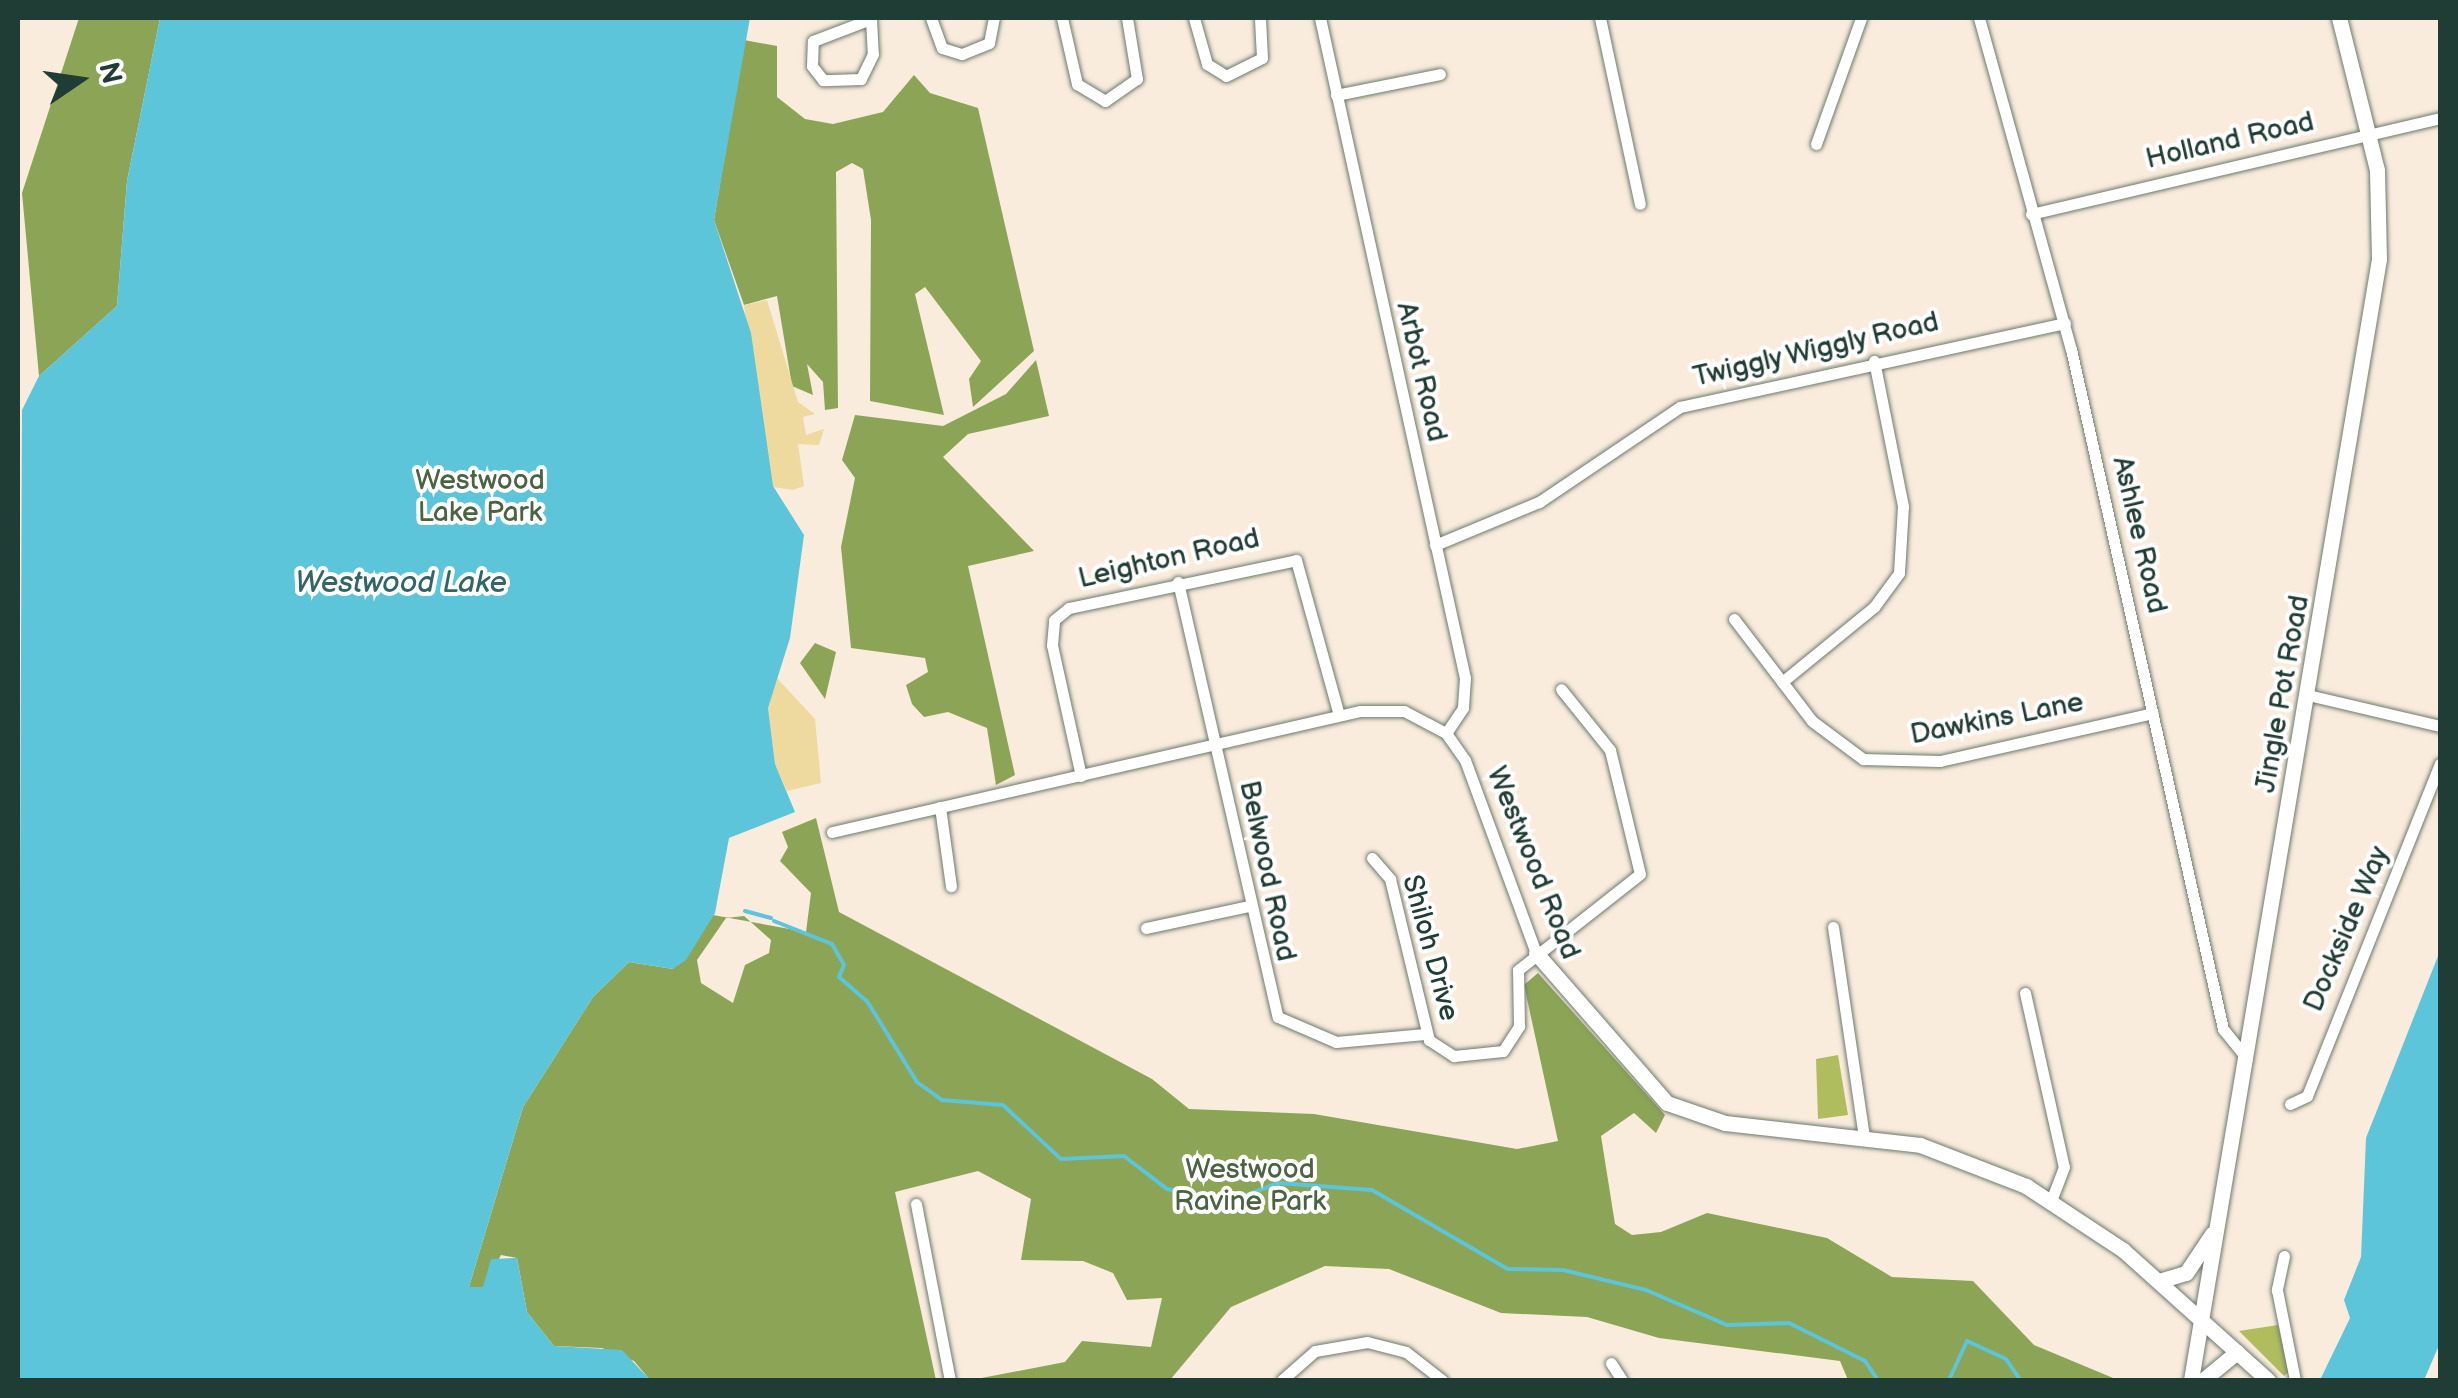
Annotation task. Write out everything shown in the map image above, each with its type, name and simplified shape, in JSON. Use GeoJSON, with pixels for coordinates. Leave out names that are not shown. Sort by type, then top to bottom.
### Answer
{"type":"FeatureCollection","features":[{"type":"Feature","properties":{"kind":"street"},"geometry":{"type":"LineString","coordinates":[[874,18],[873,54],[861,79],[823,80],[812,66],[812,41],[842,23],[874,18]]}},
{"type":"Feature","properties":{"kind":"street"},"geometry":{"type":"LineString","coordinates":[[931,18],[942,48],[962,54],[989,43],[994,18]]}},
{"type":"Feature","properties":{"kind":"street"},"geometry":{"type":"LineString","coordinates":[[1062,18],[1077,84],[1106,101],[1137,80],[1127,18]]}},
{"type":"Feature","properties":{"kind":"street"},"geometry":{"type":"LineString","coordinates":[[1194,18],[1207,64],[1226,76],[1262,58],[1260,18]]}},
{"type":"Feature","properties":{"kind":"street","name":"Arbot Road"},"geometry":{"type":"LineString","coordinates":[[1320,18],[1466,686],[1446,733]]}},
{"type":"Feature","properties":{"kind":"street"},"geometry":{"type":"LineString","coordinates":[[1600,18],[1640,204]]}},
{"type":"Feature","properties":{"kind":"street"},"geometry":{"type":"LineString","coordinates":[[1816,144],[1861,18]]}},
{"type":"Feature","properties":{"kind":"street","name":"Ashlee Road"},"geometry":{"type":"LineString","coordinates":[[1979,18],[2031,214],[2065,322],[2221,1021],[2247,1059]]}},
{"type":"Feature","properties":{"kind":"street","name":"Jingle Pot Road"},"geometry":{"type":"LineString","coordinates":[[2192,1380],[2380,259],[2368,134],[2339,18]]}},
{"type":"Feature","properties":{"kind":"street"},"geometry":{"type":"LineString","coordinates":[[1336,95],[1440,74]]}},
{"type":"Feature","properties":{"kind":"street","name":"Holland Road"},"geometry":{"type":"LineString","coordinates":[[2031,214],[2440,118]]}},
{"type":"Feature","properties":{"kind":"street","name":"Twiggly Wiggly Road"},"geometry":{"type":"LineString","coordinates":[[1434,545],[1540,502],[1680,407],[1874,361],[2065,322]]}},
{"type":"Feature","properties":{"kind":"street"},"geometry":{"type":"LineString","coordinates":[[1782,682],[1874,607],[1899,572],[1904,506],[1874,361]]}},
{"type":"Feature","properties":{"kind":"street","name":"Leighton Road"},"geometry":{"type":"LineString","coordinates":[[1081,776],[1054,620],[1178,582],[1278,559],[1301,564],[1339,715]]}},
{"type":"Feature","properties":{"kind":"street","name":"Belwood Road"},"geometry":{"type":"LineString","coordinates":[[1178,582],[1270,1001],[1290,1029],[1364,1044],[1425,1034]]}},
{"type":"Feature","properties":{"kind":"street","name":"Dawkins Lane"},"geometry":{"type":"LineString","coordinates":[[1734,618],[1782,682],[1843,749],[1888,764],[1940,761],[2153,713]]}},
{"type":"Feature","properties":{"kind":"street"},"geometry":{"type":"LineString","coordinates":[[1536,953],[1640,874],[1610,750],[1561,689]]}},
{"type":"Feature","properties":{"kind":"street"},"geometry":{"type":"LineString","coordinates":[[2308,695],[2440,726]]}},
{"type":"Feature","properties":{"kind":"street"},"geometry":{"type":"LineString","coordinates":[[832,832],[1339,715],[1404,711],[1446,733]]}},
{"type":"Feature","properties":{"kind":"street","name":"Westwood Road"},"geometry":{"type":"LineString","coordinates":[[1446,733],[1468,767],[1536,953],[1667,1104],[1725,1123],[1942,1151],[2052,1199],[2159,1281],[2268,1380]]}},
{"type":"Feature","properties":{"kind":"street","name":"Dockside Way"},"geometry":{"type":"LineString","coordinates":[[2290,1104],[2307,1096],[2440,764]]}},
{"type":"Feature","properties":{"kind":"street"},"geometry":{"type":"LineString","coordinates":[[940,807],[951,886]]}},
{"type":"Feature","properties":{"kind":"street","name":"Shiloh Drive"},"geometry":{"type":"LineString","coordinates":[[1372,858],[1390,879],[1425,1034],[1454,1056],[1503,1051],[1520,1026],[1515,976],[1536,953]]}},
{"type":"Feature","properties":{"kind":"street"},"geometry":{"type":"LineString","coordinates":[[1146,928],[1249,906]]}},
{"type":"Feature","properties":{"kind":"street"},"geometry":{"type":"LineString","coordinates":[[1833,927],[1864,1138]]}},
{"type":"Feature","properties":{"kind":"street"},"geometry":{"type":"LineString","coordinates":[[2025,993],[2064,1168],[2052,1199]]}},
{"type":"Feature","properties":{"kind":"street"},"geometry":{"type":"LineString","coordinates":[[2221,1021],[2234,1031],[2253,1021]]}},
{"type":"Feature","properties":{"kind":"street"},"geometry":{"type":"LineString","coordinates":[[916,1204],[950,1380]]}},
{"type":"Feature","properties":{"kind":"street"},"geometry":{"type":"LineString","coordinates":[[2159,1281],[2186,1273],[2217,1226]]}},
{"type":"Feature","properties":{"kind":"street"},"geometry":{"type":"LineString","coordinates":[[2284,1256],[2277,1290],[2295,1380]]}},
{"type":"Feature","properties":{"kind":"street"},"geometry":{"type":"LineString","coordinates":[[1282,1380],[1315,1351],[1367,1342],[1406,1352],[1442,1380]]}},
{"type":"Feature","properties":{"kind":"street"},"geometry":{"type":"LineString","coordinates":[[2204,1380],[2237,1352]]}},
{"type":"Feature","properties":{"kind":"street"},"geometry":{"type":"LineString","coordinates":[[1612,1363],[1622,1380]]}},
{"type":"Feature","properties":{"kind":"green space"},"geometry":{"type":"Polygon","coordinates":[[[79,18],[160,18],[127,181],[117,306],[39,376],[22,193],[79,18]]]}},
{"type":"Feature","properties":{"kind":"green space"},"geometry":{"type":"Polygon","coordinates":[[[744,40],[777,46],[777,97],[805,119],[833,124],[883,112],[914,75],[930,93],[978,108],[1034,351],[973,407],[969,379],[981,361],[925,287],[915,294],[944,415],[870,401],[871,220],[863,169],[852,163],[836,172],[838,408],[825,410],[823,382],[807,364],[813,395],[792,386],[777,296],[744,305],[714,220],[744,40]]]}},
{"type":"Feature","properties":{"kind":"green space"},"geometry":{"type":"Polygon","coordinates":[[[1036,360],[1049,416],[968,434],[943,457],[1034,551],[968,566],[1015,775],[996,785],[987,728],[948,712],[924,717],[912,704],[906,685],[928,672],[925,658],[851,648],[841,547],[855,478],[842,460],[855,415],[943,426],[1006,394],[1036,360]]]}},
{"type":"Feature","properties":{"kind":"green space"},"geometry":{"type":"Polygon","coordinates":[[[815,643],[836,652],[825,699],[800,663],[815,643]]]}},
{"type":"Feature","properties":{"kind":"green space","name":"Westwood Ravine Park"},"geometry":{"type":"Polygon","coordinates":[[[816,818],[839,912],[1152,1079],[1189,1109],[1314,1114],[1517,1149],[1558,1141],[1524,985],[1538,973],[1665,1115],[1656,1133],[1634,1113],[1601,1136],[1615,1224],[1632,1235],[1661,1232],[1707,1213],[1827,1238],[1892,1277],[1973,1281],[2034,1345],[2118,1380],[1848,1380],[1840,1361],[1659,1338],[1587,1317],[1501,1313],[1389,1269],[1325,1266],[1231,1307],[1170,1380],[971,1380],[1065,1362],[1082,1341],[1151,1347],[1162,1298],[1127,1300],[1113,1273],[1083,1261],[1021,1260],[1031,1199],[978,1171],[895,1192],[936,1380],[650,1380],[634,1361],[602,1348],[554,1346],[527,1312],[517,1258],[501,1255],[483,1287],[469,1287],[523,1107],[593,997],[629,962],[673,969],[713,915],[728,918],[697,960],[701,983],[733,1003],[745,965],[769,953],[771,940],[751,922],[806,932],[811,893],[780,861],[788,847],[782,832],[816,818]]]}},
{"type":"Feature","properties":{"kind":"green space"},"geometry":{"type":"Polygon","coordinates":[[[1838,1055],[1848,1115],[1818,1119],[1816,1059],[1838,1055]]]}},
{"type":"Feature","properties":{"kind":"green space"},"geometry":{"type":"Polygon","coordinates":[[[2278,1325],[2289,1372],[2284,1376],[2239,1331],[2278,1325]]]}},
{"type":"Feature","properties":{"kind":"sand"},"geometry":{"type":"Polygon","coordinates":[[[767,300],[798,402],[815,414],[803,417],[806,435],[824,429],[819,445],[798,444],[804,486],[793,490],[773,487],[760,424],[744,305],[767,300]]]}},
{"type":"Feature","properties":{"kind":"sand"},"geometry":{"type":"Polygon","coordinates":[[[776,677],[815,719],[821,783],[787,791],[775,764],[768,708],[776,677]]]}},
{"type":"Feature","properties":{"kind":"water","name":"Westwood Lake"},"geometry":{"type":"Polygon","coordinates":[[[160,18],[750,18],[714,220],[751,333],[773,486],[804,535],[790,638],[768,708],[775,764],[795,812],[729,838],[715,913],[686,960],[673,969],[629,962],[593,997],[523,1107],[469,1287],[483,1287],[491,1259],[517,1258],[527,1312],[554,1346],[622,1350],[650,1380],[18,1380],[22,410],[39,376],[117,306],[127,181],[160,18]]]}},
{"type":"Feature","properties":{"kind":"water"},"geometry":{"type":"Polygon","coordinates":[[[2440,951],[2440,1343],[2424,1380],[2320,1380],[2350,1318],[2344,1300],[2361,1257],[2366,1138],[2440,951]]]}},
{"type":"Feature","properties":{"kind":"waterway"},"geometry":{"type":"LineString","coordinates":[[745,911],[771,918]]}},
{"type":"Feature","properties":{"kind":"waterway"},"geometry":{"type":"LineString","coordinates":[[774,921],[832,944],[844,965],[839,977],[867,1001],[917,1082],[942,1100],[1003,1105],[1061,1159],[1124,1156],[1167,1189],[1231,1201],[1278,1183],[1372,1190],[1508,1269],[1563,1270],[1646,1290],[1727,1325],[1789,1323],[1865,1361],[1878,1380]]}},
{"type":"Feature","properties":{"kind":"waterway"},"geometry":{"type":"LineString","coordinates":[[1949,1380],[1967,1341],[2006,1359],[2020,1380]]}},
{"type":"Feature","properties":{"kind":"park label","name":"Westwood Lake Park"},"geometry":{"type":"Point","coordinates":[480,497]}}]}
